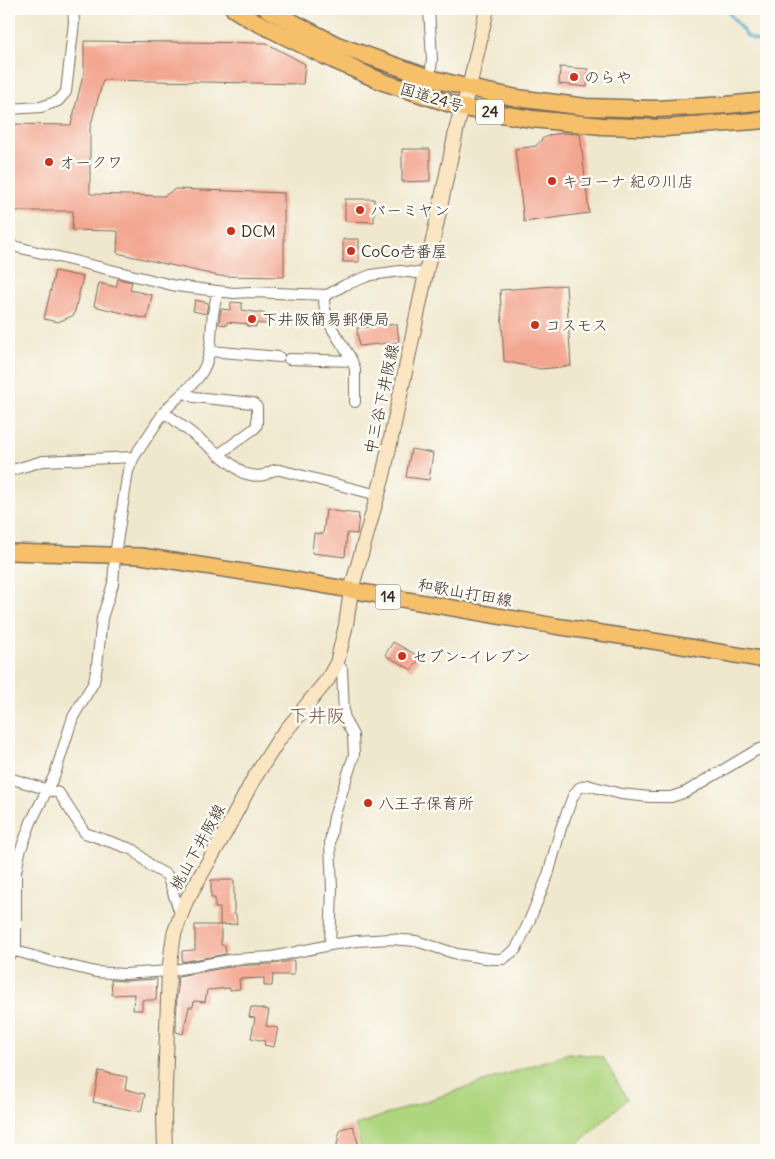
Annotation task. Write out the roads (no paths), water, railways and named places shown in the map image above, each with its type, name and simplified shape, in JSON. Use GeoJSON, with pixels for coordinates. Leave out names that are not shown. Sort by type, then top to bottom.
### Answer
{"type":"FeatureCollection","features":[{"type":"Feature","properties":{"kind":"highway","name":"国道24号"},"geometry":{"type":"LineString","coordinates":[[234,9],[250,19],[383,82],[463,108],[532,119],[602,126],[665,128],[766,120]]}},
{"type":"Feature","properties":{"kind":"highway","name":"国道24号"},"geometry":{"type":"LineString","coordinates":[[266,9],[337,45],[430,78],[517,98],[595,107],[656,109],[766,101]]}},
{"type":"Feature","properties":{"kind":"main road","name":"中三谷下井阪線"},"geometry":{"type":"LineString","coordinates":[[351,590],[383,476],[458,122],[487,9]]}},
{"type":"Feature","properties":{"kind":"main road","name":"和歌山打田線"},"geometry":{"type":"LineString","coordinates":[[9,552],[141,556],[766,660]]}},
{"type":"Feature","properties":{"kind":"main road","name":"桃山下井阪線"},"geometry":{"type":"LineString","coordinates":[[164,1150],[169,971],[174,934],[180,916],[186,901],[226,832],[253,780],[279,739],[328,679],[337,663],[346,625],[351,590]]}},
{"type":"Feature","properties":{"kind":"street"},"geometry":{"type":"LineString","coordinates":[[9,109],[41,106],[58,100],[66,92],[74,9]]}},
{"type":"Feature","properties":{"kind":"street"},"geometry":{"type":"LineString","coordinates":[[429,9],[432,59],[430,78]]}},
{"type":"Feature","properties":{"kind":"street"},"geometry":{"type":"LineString","coordinates":[[9,245],[176,286],[218,291],[327,295],[345,285],[371,275],[400,271],[425,274]]}},
{"type":"Feature","properties":{"kind":"street"},"geometry":{"type":"LineString","coordinates":[[218,291],[207,364],[199,376],[164,412],[134,457],[128,471],[115,555],[113,584],[102,618],[94,682],[73,717],[61,758],[30,822],[20,852],[16,872],[12,953],[96,972],[124,974],[169,971],[235,959],[272,957],[330,944],[390,939],[416,942],[457,954],[503,959],[516,950],[528,924],[548,875],[561,828],[573,796],[579,788],[587,785],[622,794],[671,797],[686,792],[755,751],[766,747]]}},
{"type":"Feature","properties":{"kind":"street"},"geometry":{"type":"LineString","coordinates":[[324,295],[326,317],[355,369],[355,402]]}},
{"type":"Feature","properties":{"kind":"street"},"geometry":{"type":"LineString","coordinates":[[210,351],[284,358],[352,361]]}},
{"type":"Feature","properties":{"kind":"street"},"geometry":{"type":"LineString","coordinates":[[184,391],[191,396],[253,403],[257,407],[257,424],[255,428],[218,454]]}},
{"type":"Feature","properties":{"kind":"street"},"geometry":{"type":"LineString","coordinates":[[164,412],[243,473],[262,476],[274,470],[280,470],[378,495]]}},
{"type":"Feature","properties":{"kind":"street"},"geometry":{"type":"LineString","coordinates":[[9,471],[43,461],[134,457]]}},
{"type":"Feature","properties":{"kind":"street"},"geometry":{"type":"LineString","coordinates":[[330,944],[332,889],[330,842],[334,817],[354,755],[353,735],[344,714],[342,669],[337,663]]}},
{"type":"Feature","properties":{"kind":"street"},"geometry":{"type":"LineString","coordinates":[[9,778],[59,793],[85,833],[134,850],[152,867],[167,875],[180,916]]}},
{"type":"Feature","properties":{"kind":"waterway"},"geometry":{"type":"LineString","coordinates":[[726,9],[747,36],[766,45]]}},
{"type":"Feature","properties":{"kind":"place","name":"のらや"},"geometry":{"type":"Point","coordinates":[574,77]}},
{"type":"Feature","properties":{"kind":"place","name":"オークワ"},"geometry":{"type":"Point","coordinates":[49,162]}},
{"type":"Feature","properties":{"kind":"place","name":"キコーナ 紀の川店"},"geometry":{"type":"Point","coordinates":[552,181]}},
{"type":"Feature","properties":{"kind":"place","name":"バーミヤン"},"geometry":{"type":"Point","coordinates":[360,210]}},
{"type":"Feature","properties":{"kind":"place","name":"DCM"},"geometry":{"type":"Point","coordinates":[231,231]}},
{"type":"Feature","properties":{"kind":"place","name":"CoCo壱番屋"},"geometry":{"type":"Point","coordinates":[351,251]}},
{"type":"Feature","properties":{"kind":"place","name":"下井阪簡易郵便局"},"geometry":{"type":"Point","coordinates":[252,319]}},
{"type":"Feature","properties":{"kind":"place","name":"コスモス"},"geometry":{"type":"Point","coordinates":[535,325]}},
{"type":"Feature","properties":{"kind":"place","name":"セブン-イレブン"},"geometry":{"type":"Point","coordinates":[402,656]}},
{"type":"Feature","properties":{"kind":"place","name":"八王子保育所"},"geometry":{"type":"Point","coordinates":[368,803]}},
{"type":"Feature","properties":{"kind":"district","name":"下井阪"},"geometry":{"type":"Point","coordinates":[317,715]}}]}
